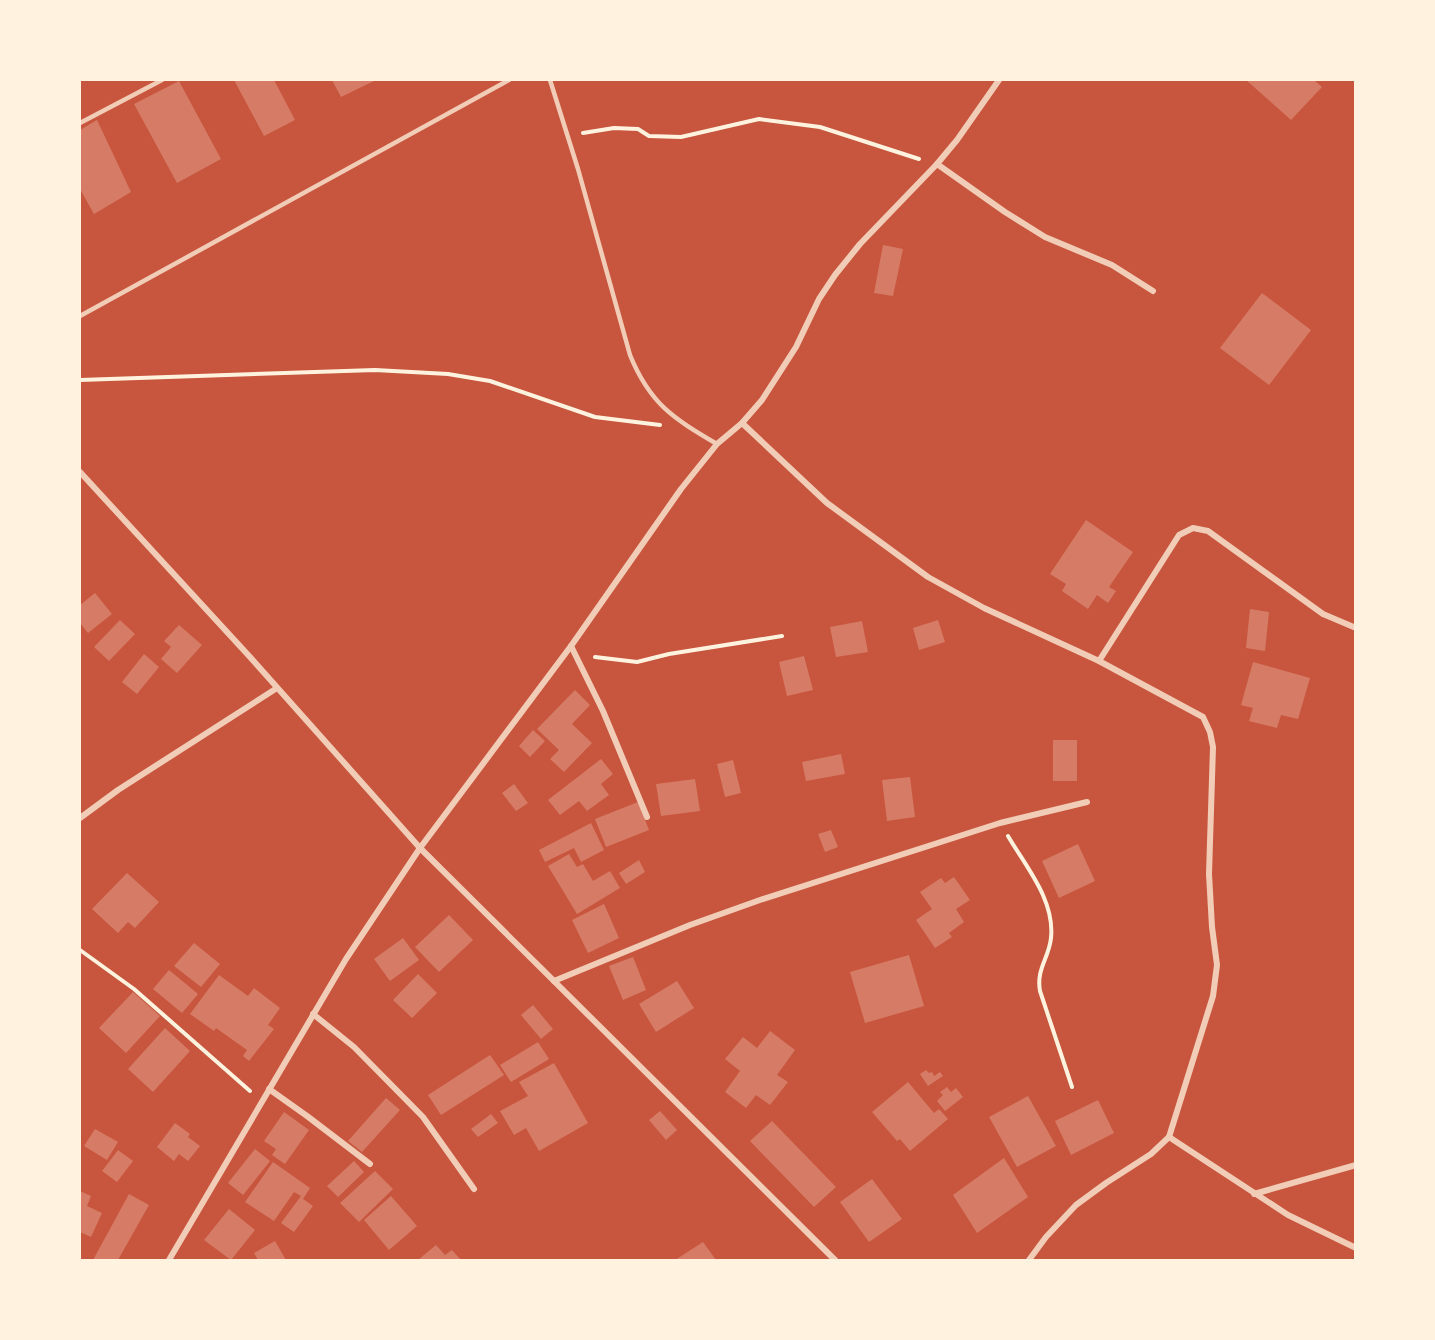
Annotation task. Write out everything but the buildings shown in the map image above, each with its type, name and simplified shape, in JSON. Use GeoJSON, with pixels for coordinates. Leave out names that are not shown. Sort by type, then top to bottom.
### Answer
{"type":"FeatureCollection","features":[{"type":"Feature","properties":{"kind":"street"},"geometry":{"type":"LineString","coordinates":[[169,1260],[346,959],[420,848],[571,646],[681,489],[717,444],[742,423],[776,380],[796,347],[819,299],[835,275],[860,244],[937,164],[957,140],[999,80]]}},
{"type":"Feature","properties":{"kind":"street"},"geometry":{"type":"LineString","coordinates":[[937,164],[1045,237],[1112,265],[1154,291]]}},
{"type":"Feature","properties":{"kind":"street"},"geometry":{"type":"LineString","coordinates":[[742,423],[827,503],[928,577],[984,608],[1099,661],[1203,717],[1210,732],[1214,747],[1209,874],[1217,964],[1214,996],[1169,1137],[1151,1154],[1076,1205],[1046,1236],[1029,1260]]}},
{"type":"Feature","properties":{"kind":"street"},"geometry":{"type":"LineString","coordinates":[[80,472],[420,848],[835,1260]]}},
{"type":"Feature","properties":{"kind":"street"},"geometry":{"type":"LineString","coordinates":[[1099,661],[1179,535],[1192,528],[1208,531],[1323,615],[1356,628]]}},
{"type":"Feature","properties":{"kind":"street"},"geometry":{"type":"LineString","coordinates":[[571,646],[603,711],[647,817]]}},
{"type":"Feature","properties":{"kind":"street"},"geometry":{"type":"LineString","coordinates":[[80,818],[118,790],[277,688]]}},
{"type":"Feature","properties":{"kind":"street"},"geometry":{"type":"LineString","coordinates":[[554,981],[690,925],[760,900],[1000,823],[1087,802]]}},
{"type":"Feature","properties":{"kind":"street"},"geometry":{"type":"LineString","coordinates":[[313,1014],[354,1047],[423,1117],[474,1188]]}},
{"type":"Feature","properties":{"kind":"street"},"geometry":{"type":"LineString","coordinates":[[268,1089],[370,1164]]}},
{"type":"Feature","properties":{"kind":"street"},"geometry":{"type":"LineString","coordinates":[[1169,1137],[1288,1215],[1356,1248]]}},
{"type":"Feature","properties":{"kind":"street"},"geometry":{"type":"LineString","coordinates":[[1254,1194],[1356,1165]]}},
{"type":"Feature","properties":{"kind":"lane"},"geometry":{"type":"LineString","coordinates":[[80,123],[162,80]]}},
{"type":"Feature","properties":{"kind":"lane"},"geometry":{"type":"LineString","coordinates":[[80,316],[509,80]]}},
{"type":"Feature","properties":{"kind":"lane"},"geometry":{"type":"LineString","coordinates":[[550,80],[630,355],[638,374],[650,393],[674,418],[717,444]]}},
{"type":"Feature","properties":{"kind":"path"},"geometry":{"type":"LineString","coordinates":[[568,136],[614,128],[638,129],[649,136],[681,137],[759,119],[820,127],[937,164]]}},
{"type":"Feature","properties":{"kind":"path"},"geometry":{"type":"LineString","coordinates":[[80,380],[375,370],[448,374],[490,381],[545,402],[595,417],[660,426]]}},
{"type":"Feature","properties":{"kind":"path"},"geometry":{"type":"LineString","coordinates":[[576,656],[637,662],[782,636]]}},
{"type":"Feature","properties":{"kind":"path"},"geometry":{"type":"LineString","coordinates":[[1000,823],[1042,893],[1051,921],[1051,939],[1038,980],[1072,1087]]}},
{"type":"Feature","properties":{"kind":"path"},"geometry":{"type":"LineString","coordinates":[[80,950],[134,989],[262,1101]]}}]}
